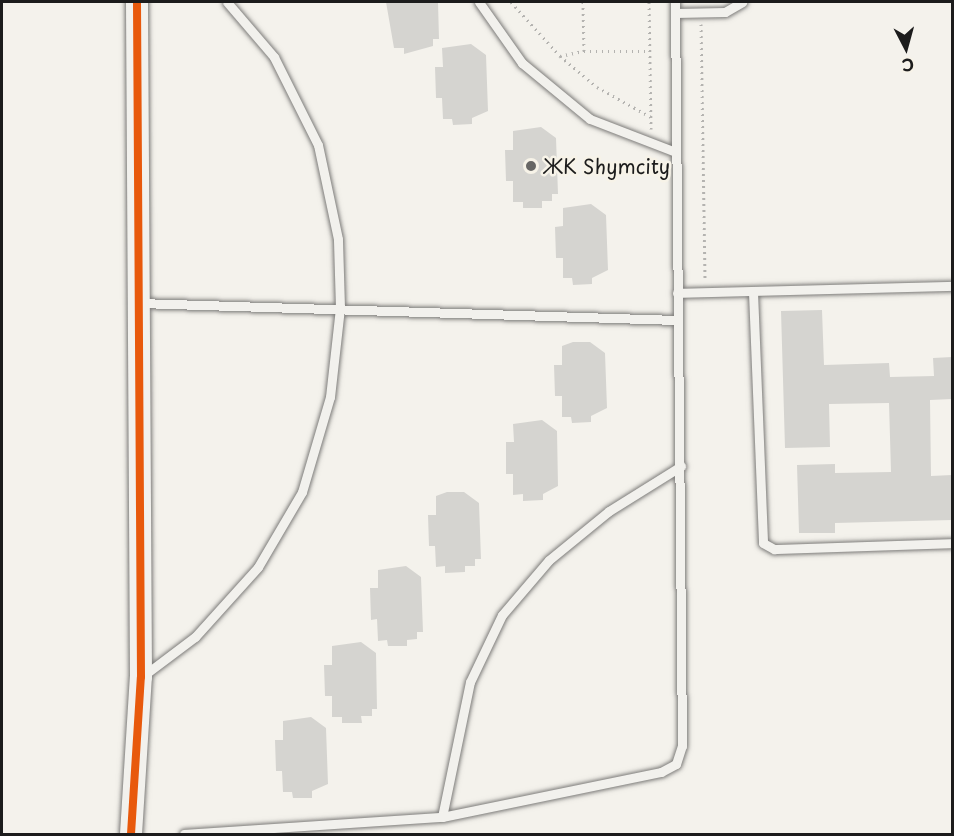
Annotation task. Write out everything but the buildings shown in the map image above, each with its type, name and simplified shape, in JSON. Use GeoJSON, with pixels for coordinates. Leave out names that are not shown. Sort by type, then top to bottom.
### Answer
{"type":"FeatureCollection","features":[{"type":"Feature","properties":{"kind":"street"},"geometry":{"type":"LineString","coordinates":[[131,834],[141,677],[137,2]]}},
{"type":"Feature","properties":{"kind":"lane"},"geometry":{"type":"LineString","coordinates":[[141,677],[195,637],[258,567],[302,492],[330,397],[340,308],[338,239],[318,145],[274,57],[227,2]]}},
{"type":"Feature","properties":{"kind":"lane"},"geometry":{"type":"LineString","coordinates":[[479,2],[522,63],[590,119],[673,151]]}},
{"type":"Feature","properties":{"kind":"lane"},"geometry":{"type":"LineString","coordinates":[[184,834],[442,817],[661,772],[676,764],[682,746],[681,466],[673,151],[675,2]]}},
{"type":"Feature","properties":{"kind":"lane"},"geometry":{"type":"LineString","coordinates":[[675,13],[725,12],[742,2]]}},
{"type":"Feature","properties":{"kind":"lane"},"geometry":{"type":"LineString","coordinates":[[677,293],[952,286]]}},
{"type":"Feature","properties":{"kind":"lane"},"geometry":{"type":"LineString","coordinates":[[753,292],[763,543],[774,549],[952,543]]}},
{"type":"Feature","properties":{"kind":"lane"},"geometry":{"type":"LineString","coordinates":[[139,303],[678,320]]}},
{"type":"Feature","properties":{"kind":"lane"},"geometry":{"type":"LineString","coordinates":[[442,817],[470,682],[502,615],[549,560],[609,512],[681,466]]}},
{"type":"Feature","properties":{"kind":"path"},"geometry":{"type":"LineString","coordinates":[[511,2],[560,56],[597,87],[651,117]]}},
{"type":"Feature","properties":{"kind":"path"},"geometry":{"type":"LineString","coordinates":[[583,2],[584,51]]}},
{"type":"Feature","properties":{"kind":"path"},"geometry":{"type":"LineString","coordinates":[[649,2],[652,143]]}},
{"type":"Feature","properties":{"kind":"path"},"geometry":{"type":"LineString","coordinates":[[701,13],[705,292]]}},
{"type":"Feature","properties":{"kind":"path"},"geometry":{"type":"LineString","coordinates":[[560,56],[584,51],[650,51]]}},
{"type":"Feature","properties":{"kind":"cycle path"},"geometry":{"type":"LineString","coordinates":[[131,834],[141,677],[137,2]]}},
{"type":"Feature","properties":{"kind":"place","name":"ЖК Shymcity"},"geometry":{"type":"Point","coordinates":[531,166]}}]}
